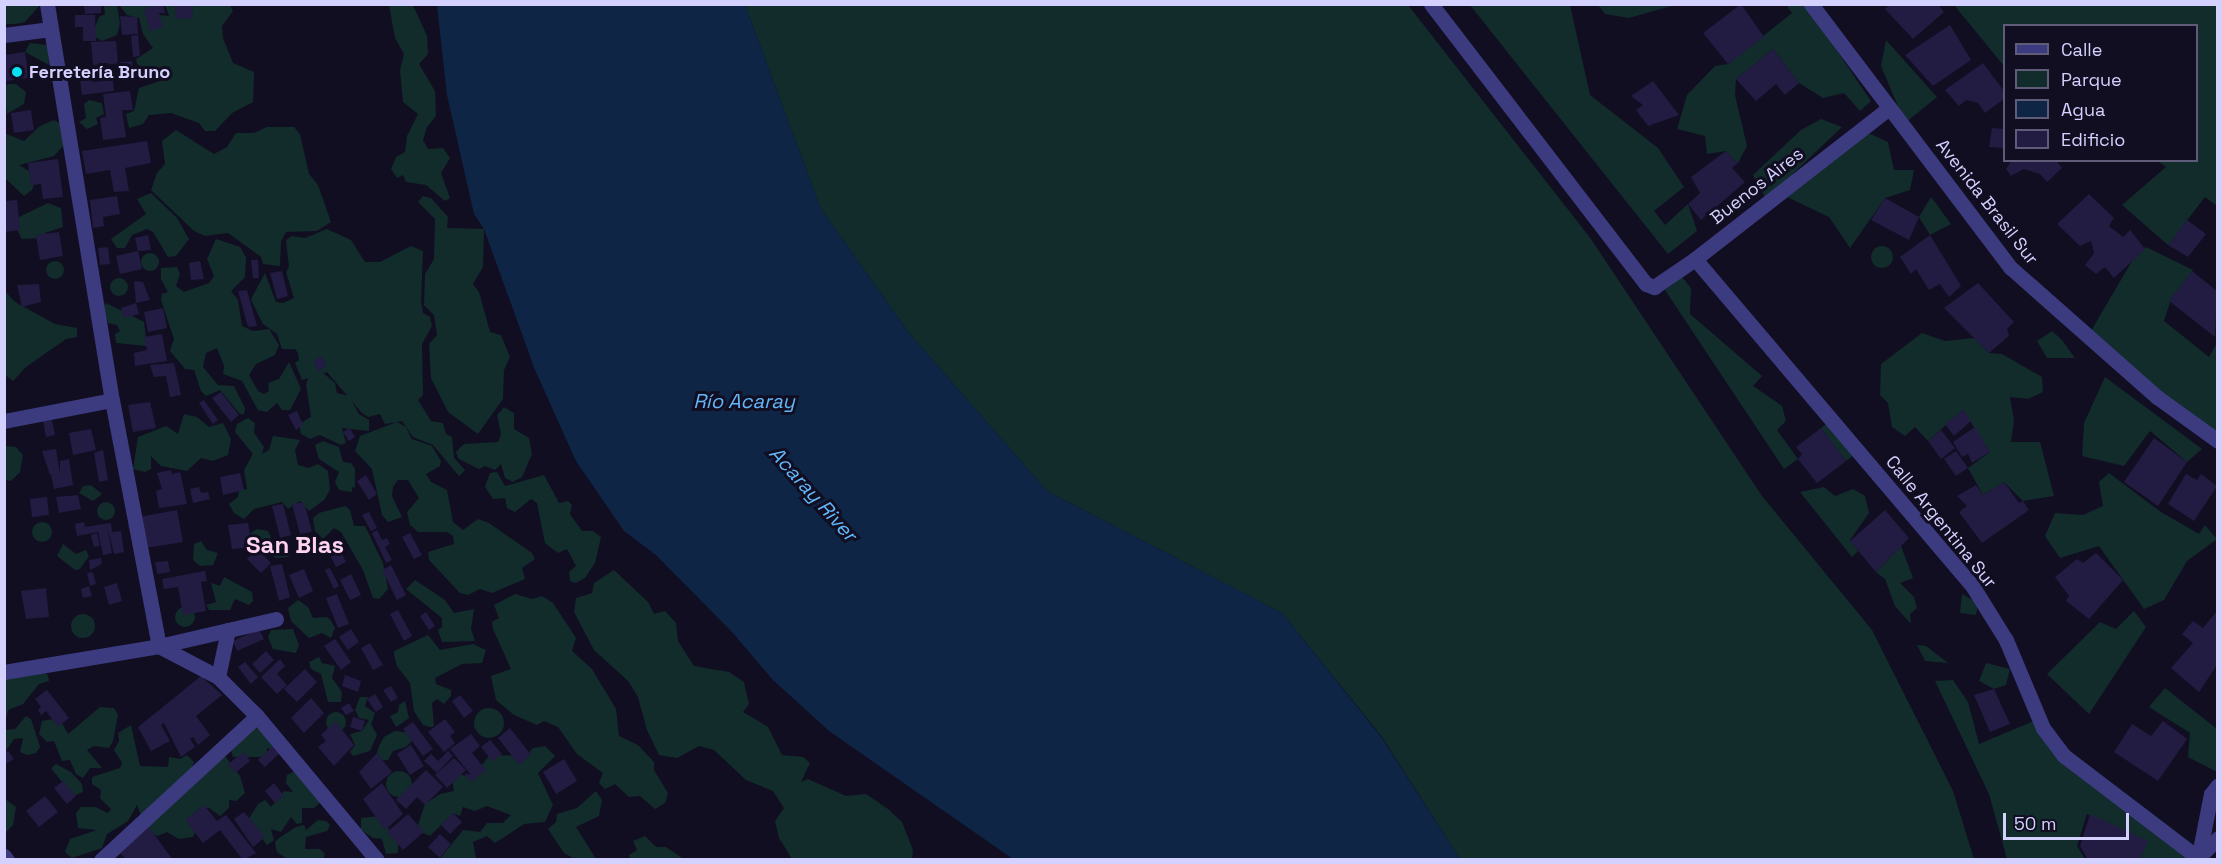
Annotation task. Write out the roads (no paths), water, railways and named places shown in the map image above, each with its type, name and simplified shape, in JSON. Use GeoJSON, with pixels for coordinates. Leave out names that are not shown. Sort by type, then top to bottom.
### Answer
{"type":"FeatureCollection","features":[{"type":"Feature","properties":{"kind":"street"},"geometry":{"type":"LineString","coordinates":[[47,4],[112,400],[159,646]]}},
{"type":"Feature","properties":{"kind":"street","name":"Buenos Aires"},"geometry":{"type":"LineString","coordinates":[[1431,4],[1646,284],[1661,284],[1889,108]]}},
{"type":"Feature","properties":{"kind":"street","name":"Avenida Brasil Sur"},"geometry":{"type":"LineString","coordinates":[[1811,4],[2010,268],[2157,397],[2217,441]]}},
{"type":"Feature","properties":{"kind":"street"},"geometry":{"type":"LineString","coordinates":[[4,35],[51,29]]}},
{"type":"Feature","properties":{"kind":"street","name":"Calle Argentina Sur"},"geometry":{"type":"LineString","coordinates":[[1695,259],[1973,587],[2006,640],[2043,728],[2063,755],[2198,859]]}},
{"type":"Feature","properties":{"kind":"street"},"geometry":{"type":"LineString","coordinates":[[4,421],[112,400]]}},
{"type":"Feature","properties":{"kind":"street"},"geometry":{"type":"LineString","coordinates":[[4,672],[159,646],[276,619]]}},
{"type":"Feature","properties":{"kind":"street"},"geometry":{"type":"LineString","coordinates":[[218,677],[228,630]]}},
{"type":"Feature","properties":{"kind":"street"},"geometry":{"type":"LineString","coordinates":[[159,646],[218,677],[257,716],[377,860]]}},
{"type":"Feature","properties":{"kind":"street"},"geometry":{"type":"LineString","coordinates":[[101,860],[257,716]]}},
{"type":"Feature","properties":{"kind":"street"},"geometry":{"type":"LineString","coordinates":[[2198,859],[2211,794],[2217,785]]}},
{"type":"Feature","properties":{"kind":"street"},"geometry":{"type":"LineString","coordinates":[[2198,859],[2217,838]]}},
{"type":"Feature","properties":{"kind":"water","name":"Río Acaray"},"geometry":{"type":"Polygon","coordinates":[[[437,5],[745,5],[821,209],[909,333],[1047,491],[1282,613],[1382,738],[1460,859],[1013,859],[829,731],[773,680],[732,632],[656,555],[624,531],[576,461],[535,370],[484,229],[474,214],[447,95],[437,5]]]}},
{"type":"Feature","properties":{"kind":"place","name":"Ferretería Bruno"},"geometry":{"type":"Point","coordinates":[17,72]}},
{"type":"Feature","properties":{"kind":"district","name":"San Blas"},"geometry":{"type":"Point","coordinates":[295,545]}},
{"type":"Feature","properties":{"kind":"water label","name":"Acaray River"},"geometry":{"type":"Point","coordinates":[813,494]}}]}
